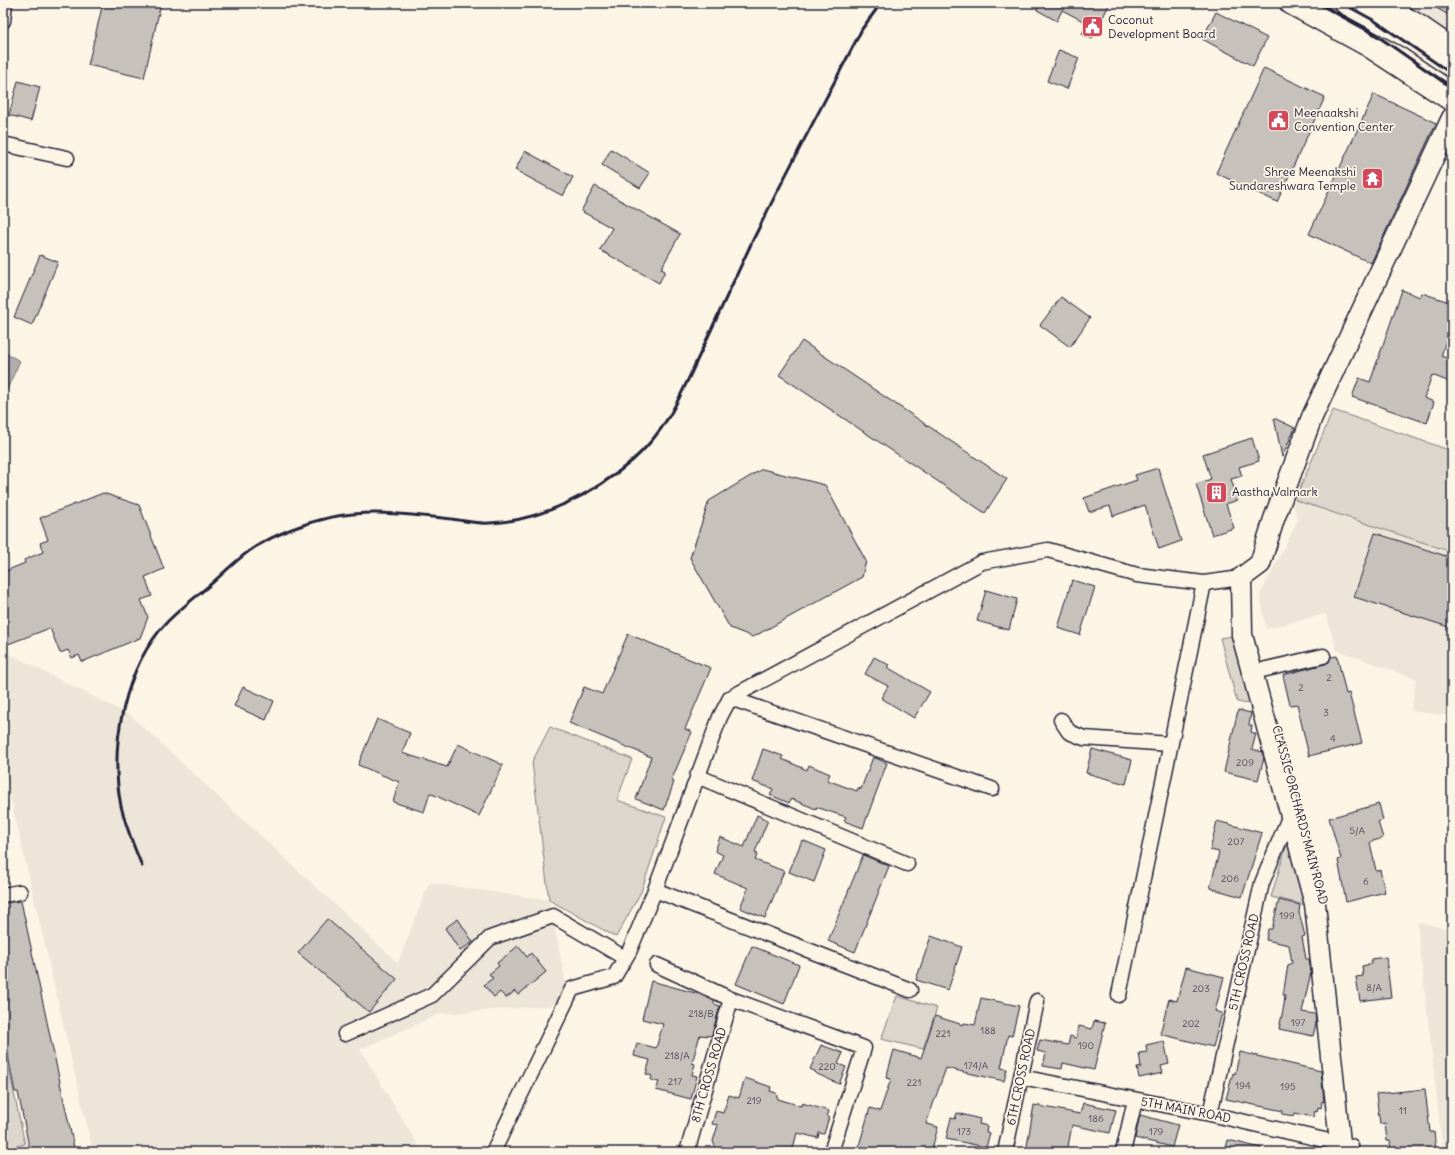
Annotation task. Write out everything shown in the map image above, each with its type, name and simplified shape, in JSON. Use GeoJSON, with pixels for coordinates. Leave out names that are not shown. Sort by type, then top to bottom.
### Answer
{"type":"FeatureCollection","features":[{"type":"Feature","properties":{"kind":"main road"},"geometry":{"type":"LineString","coordinates":[[1291,3],[1368,45],[1452,100]]}},
{"type":"Feature","properties":{"kind":"main road"},"geometry":{"type":"LineString","coordinates":[[1346,3],[1409,37],[1452,66]]}},
{"type":"Feature","properties":{"kind":"street"},"geometry":{"type":"LineString","coordinates":[[3,21],[5,3]]}},
{"type":"Feature","properties":{"kind":"street"},"geometry":{"type":"LineString","coordinates":[[1380,3],[1417,24],[1452,48]]}},
{"type":"Feature","properties":{"kind":"street"},"geometry":{"type":"LineString","coordinates":[[493,1152],[572,989],[614,977],[625,958],[655,890],[720,717],[730,698],[982,562],[1048,550],[1137,575],[1204,583],[1241,578],[1260,564],[1274,519],[1312,417],[1452,118]]}},
{"type":"Feature","properties":{"kind":"street"},"geometry":{"type":"LineString","coordinates":[[3,144],[67,158]]}},
{"type":"Feature","properties":{"kind":"street","name":"CLASSIC ORCHARDS MAIN ROAD"},"geometry":{"type":"LineString","coordinates":[[1241,578],[1242,635],[1314,904],[1346,1148]]}},
{"type":"Feature","properties":{"kind":"street"},"geometry":{"type":"LineString","coordinates":[[1119,995],[1204,583]]}},
{"type":"Feature","properties":{"kind":"street","name":"CLASSIC ORCHARDS MAIN ROAD"},"geometry":{"type":"LineString","coordinates":[[1242,601],[1324,901],[1346,1148]]}},
{"type":"Feature","properties":{"kind":"street"},"geometry":{"type":"LineString","coordinates":[[1262,670],[1323,656]]}},
{"type":"Feature","properties":{"kind":"street"},"geometry":{"type":"LineString","coordinates":[[730,698],[992,789]]}},
{"type":"Feature","properties":{"kind":"street"},"geometry":{"type":"LineString","coordinates":[[1061,720],[1069,732],[1084,738],[1170,744]]}},
{"type":"Feature","properties":{"kind":"street"},"geometry":{"type":"LineString","coordinates":[[697,776],[907,864]]}},
{"type":"Feature","properties":{"kind":"street","name":"5TH CROSS ROAD"},"geometry":{"type":"LineString","coordinates":[[1210,1114],[1262,883],[1290,815]]}},
{"type":"Feature","properties":{"kind":"street"},"geometry":{"type":"LineString","coordinates":[[655,890],[910,990]]}},
{"type":"Feature","properties":{"kind":"street"},"geometry":{"type":"LineString","coordinates":[[3,895],[20,892]]}},
{"type":"Feature","properties":{"kind":"street"},"geometry":{"type":"LineString","coordinates":[[345,1034],[432,995],[490,938],[553,916],[625,958]]}},
{"type":"Feature","properties":{"kind":"street"},"geometry":{"type":"LineString","coordinates":[[657,964],[731,999],[864,1048],[831,1152]]}},
{"type":"Feature","properties":{"kind":"street","name":"8TH CROSS ROAD"},"geometry":{"type":"LineString","coordinates":[[687,1152],[731,999]]}},
{"type":"Feature","properties":{"kind":"street","name":"6TH CROSS ROAD"},"geometry":{"type":"LineString","coordinates":[[1005,1152],[1037,1001]]}},
{"type":"Feature","properties":{"kind":"street","name":"5TH MAIN ROAD"},"geometry":{"type":"LineString","coordinates":[[1021,1076],[1134,1100],[1210,1114],[1346,1148]]}},
{"type":"Feature","properties":{"kind":"street"},"geometry":{"type":"LineString","coordinates":[[1123,1152],[1134,1100]]}},
{"type":"Feature","properties":{"kind":"shaded area"},"geometry":{"type":"Polygon","coordinates":[[[1401,3],[1452,3],[1452,37],[1421,17],[1401,3]]]}},
{"type":"Feature","properties":{"kind":"shaded area"},"geometry":{"type":"Polygon","coordinates":[[[3,352],[20,361],[3,398],[3,352]]]}},
{"type":"Feature","properties":{"kind":"shaded area"},"geometry":{"type":"Polygon","coordinates":[[[1333,410],[1452,451],[1452,552],[1295,500],[1333,410]]]}},
{"type":"Feature","properties":{"kind":"shaded area"},"geometry":{"type":"Polygon","coordinates":[[[1295,500],[1452,552],[1452,716],[1411,711],[1416,679],[1337,650],[1326,614],[1266,629],[1260,595],[1298,520],[1293,504],[1295,500]]]}},
{"type":"Feature","properties":{"kind":"shaded area"},"geometry":{"type":"Polygon","coordinates":[[[1238,635],[1254,705],[1237,702],[1220,638],[1238,635]]]}},
{"type":"Feature","properties":{"kind":"shaded area"},"geometry":{"type":"Polygon","coordinates":[[[3,651],[130,715],[398,963],[429,883],[549,900],[570,1004],[440,1014],[360,1049],[422,1152],[93,1152],[3,765],[3,651]]]}},
{"type":"Feature","properties":{"kind":"shaded area"},"geometry":{"type":"Polygon","coordinates":[[[550,727],[632,759],[617,800],[666,817],[641,892],[616,937],[549,900],[532,762],[550,727]]]}},
{"type":"Feature","properties":{"kind":"shaded area"},"geometry":{"type":"Polygon","coordinates":[[[1289,837],[1306,905],[1271,897],[1289,837]]]}},
{"type":"Feature","properties":{"kind":"shaded area"},"geometry":{"type":"Polygon","coordinates":[[[1417,922],[1452,930],[1452,1152],[1443,1152],[1417,922]]]}},
{"type":"Feature","properties":{"kind":"shaded area"},"geometry":{"type":"Polygon","coordinates":[[[897,996],[937,1008],[923,1049],[881,1039],[897,996]]]}},
{"type":"Feature","properties":{"kind":"shaded area"},"geometry":{"type":"Polygon","coordinates":[[[3,1042],[25,1144],[3,1149],[3,1042]]]}},
{"type":"Feature","properties":{"kind":"building"},"geometry":{"type":"Polygon","coordinates":[[[103,3],[161,3],[144,78],[88,65],[103,3]]]}},
{"type":"Feature","properties":{"kind":"building","name":"Coconut Development Board"},"geometry":{"type":"Polygon","coordinates":[[[1041,3],[1110,3],[1092,39],[1082,34],[1087,23],[1062,10],[1057,21],[1037,10],[1041,3]]]}},
{"type":"Feature","properties":{"kind":"building"},"geometry":{"type":"Polygon","coordinates":[[[1428,3],[1452,3],[1452,17],[1428,3]]]}},
{"type":"Feature","properties":{"kind":"building"},"geometry":{"type":"Polygon","coordinates":[[[1216,12],[1267,38],[1253,66],[1202,39],[1216,12]]]}},
{"type":"Feature","properties":{"kind":"building"},"geometry":{"type":"Polygon","coordinates":[[[1059,50],[1079,58],[1067,89],[1047,81],[1059,50]]]}},
{"type":"Feature","properties":{"kind":"building"},"geometry":{"type":"Polygon","coordinates":[[[1264,68],[1325,97],[1277,202],[1216,173],[1264,68]]]}},
{"type":"Feature","properties":{"kind":"building"},"geometry":{"type":"Polygon","coordinates":[[[18,81],[40,87],[31,121],[9,115],[18,81]]]}},
{"type":"Feature","properties":{"kind":"building","name":"Shree Meenakshi Sundareshwara Temple"},"geometry":{"type":"Polygon","coordinates":[[[1374,94],[1436,123],[1371,263],[1309,234],[1374,94]]]}},
{"type":"Feature","properties":{"kind":"building"},"geometry":{"type":"Polygon","coordinates":[[[611,149],[650,173],[640,188],[602,165],[611,149]]]}},
{"type":"Feature","properties":{"kind":"building"},"geometry":{"type":"Polygon","coordinates":[[[525,151],[573,177],[563,196],[515,170],[525,151]]]}},
{"type":"Feature","properties":{"kind":"building"},"geometry":{"type":"Polygon","coordinates":[[[595,186],[680,234],[661,269],[665,271],[659,283],[600,250],[612,228],[581,211],[595,186]]]}},
{"type":"Feature","properties":{"kind":"building"},"geometry":{"type":"Polygon","coordinates":[[[40,255],[58,262],[32,325],[14,317],[40,255]]]}},
{"type":"Feature","properties":{"kind":"building"},"geometry":{"type":"Polygon","coordinates":[[[1402,290],[1420,297],[1422,293],[1452,303],[1452,324],[1441,356],[1452,360],[1452,383],[1432,375],[1424,398],[1434,402],[1427,423],[1352,397],[1359,378],[1370,382],[1402,290]]]}},
{"type":"Feature","properties":{"kind":"building"},"geometry":{"type":"Polygon","coordinates":[[[1061,297],[1090,318],[1070,347],[1040,325],[1061,297]]]}},
{"type":"Feature","properties":{"kind":"building"},"geometry":{"type":"Polygon","coordinates":[[[802,341],[1007,479],[985,513],[779,375],[802,341]]]}},
{"type":"Feature","properties":{"kind":"building"},"geometry":{"type":"Polygon","coordinates":[[[1274,418],[1295,428],[1282,457],[1274,418]]]}},
{"type":"Feature","properties":{"kind":"building","name":"Aastha Valmark"},"geometry":{"type":"Polygon","coordinates":[[[1252,438],[1259,461],[1239,467],[1242,476],[1231,479],[1238,500],[1226,504],[1234,528],[1212,535],[1196,484],[1211,479],[1203,454],[1252,438]]]}},
{"type":"Feature","properties":{"kind":"building"},"geometry":{"type":"Polygon","coordinates":[[[1158,468],[1181,541],[1159,549],[1145,505],[1113,516],[1110,506],[1089,512],[1084,498],[1137,480],[1135,475],[1158,468]]]}},
{"type":"Feature","properties":{"kind":"building"},"geometry":{"type":"Polygon","coordinates":[[[762,469],[825,485],[866,561],[862,577],[753,637],[730,628],[690,558],[709,501],[762,469]]]}},
{"type":"Feature","properties":{"kind":"building"},"geometry":{"type":"Polygon","coordinates":[[[103,493],[139,505],[164,569],[145,577],[152,596],[141,600],[148,617],[140,638],[82,662],[79,655],[72,658],[68,650],[60,653],[50,628],[3,646],[3,572],[25,563],[24,560],[43,552],[40,543],[48,540],[40,518],[103,493]]]}},
{"type":"Feature","properties":{"kind":"building"},"geometry":{"type":"Polygon","coordinates":[[[1375,533],[1452,558],[1452,628],[1354,597],[1375,533]]]}},
{"type":"Feature","properties":{"kind":"building"},"geometry":{"type":"Polygon","coordinates":[[[1072,580],[1095,587],[1080,635],[1058,628],[1072,580]]]}},
{"type":"Feature","properties":{"kind":"building"},"geometry":{"type":"Polygon","coordinates":[[[986,590],[1017,599],[1009,630],[977,621],[986,590]]]}},
{"type":"Feature","properties":{"kind":"building"},"geometry":{"type":"Polygon","coordinates":[[[628,634],[711,668],[685,729],[692,732],[671,781],[674,782],[664,810],[636,799],[651,757],[569,723],[584,687],[602,694],[628,634]]]}},
{"type":"Feature","properties":{"kind":"building"},"geometry":{"type":"Polygon","coordinates":[[[1337,656],[1346,694],[1349,693],[1362,743],[1309,756],[1297,704],[1290,705],[1283,675],[1325,664],[1329,662],[1331,657],[1337,656]]]}},
{"type":"Feature","properties":{"kind":"building"},"geometry":{"type":"Polygon","coordinates":[[[874,657],[889,665],[887,667],[930,692],[914,718],[881,698],[888,686],[865,674],[874,657]]]}},
{"type":"Feature","properties":{"kind":"building"},"geometry":{"type":"Polygon","coordinates":[[[243,687],[274,701],[266,720],[234,706],[243,687]]]}},
{"type":"Feature","properties":{"kind":"building"},"geometry":{"type":"Polygon","coordinates":[[[1238,710],[1251,713],[1249,725],[1252,726],[1251,732],[1256,734],[1252,749],[1262,752],[1264,758],[1258,780],[1224,772],[1238,710]]]}},
{"type":"Feature","properties":{"kind":"building"},"geometry":{"type":"Polygon","coordinates":[[[377,719],[410,733],[402,753],[447,767],[458,744],[503,765],[479,816],[430,793],[424,812],[393,802],[399,782],[358,765],[377,719]]]}},
{"type":"Feature","properties":{"kind":"building"},"geometry":{"type":"Polygon","coordinates":[[[763,749],[783,756],[782,759],[807,770],[809,765],[830,774],[827,780],[857,791],[858,788],[861,789],[873,757],[887,763],[863,828],[844,821],[846,817],[816,807],[816,809],[791,799],[789,803],[770,795],[773,789],[752,781],[763,749]]]}},
{"type":"Feature","properties":{"kind":"building"},"geometry":{"type":"Polygon","coordinates":[[[1092,749],[1132,760],[1126,784],[1086,773],[1092,749]]]}},
{"type":"Feature","properties":{"kind":"building"},"geometry":{"type":"Polygon","coordinates":[[[1379,804],[1383,820],[1378,822],[1383,838],[1370,842],[1376,871],[1380,870],[1385,892],[1346,902],[1338,860],[1341,859],[1329,818],[1379,804]]]}},
{"type":"Feature","properties":{"kind":"building"},"geometry":{"type":"Polygon","coordinates":[[[757,815],[768,820],[755,852],[758,853],[755,860],[784,871],[765,918],[740,908],[748,888],[715,874],[723,855],[715,851],[720,837],[744,847],[757,815]]]}},
{"type":"Feature","properties":{"kind":"building"},"geometry":{"type":"Polygon","coordinates":[[[1217,821],[1262,833],[1242,897],[1210,888],[1219,852],[1210,850],[1217,821]]]}},
{"type":"Feature","properties":{"kind":"building"},"geometry":{"type":"Polygon","coordinates":[[[802,840],[826,850],[814,882],[789,872],[802,840]]]}},
{"type":"Feature","properties":{"kind":"building"},"geometry":{"type":"Polygon","coordinates":[[[863,855],[889,866],[855,952],[828,941],[863,855]]]}},
{"type":"Feature","properties":{"kind":"building"},"geometry":{"type":"Polygon","coordinates":[[[1279,900],[1300,905],[1299,912],[1305,936],[1302,937],[1306,959],[1309,959],[1311,972],[1302,1012],[1315,1014],[1316,1024],[1313,1036],[1279,1029],[1284,1005],[1285,995],[1283,995],[1288,965],[1292,963],[1289,945],[1266,940],[1268,929],[1272,929],[1279,900]]]}},
{"type":"Feature","properties":{"kind":"building"},"geometry":{"type":"Polygon","coordinates":[[[21,901],[75,1152],[37,1152],[29,1147],[18,1092],[15,1092],[3,1031],[3,903],[21,901]]]}},
{"type":"Feature","properties":{"kind":"building"},"geometry":{"type":"Polygon","coordinates":[[[327,919],[397,979],[369,1012],[298,953],[327,919]]]}},
{"type":"Feature","properties":{"kind":"building"},"geometry":{"type":"Polygon","coordinates":[[[458,919],[473,942],[460,951],[445,928],[458,919]]]}},
{"type":"Feature","properties":{"kind":"building"},"geometry":{"type":"Polygon","coordinates":[[[931,936],[962,947],[948,990],[916,980],[931,936]]]}},
{"type":"Feature","properties":{"kind":"building"},"geometry":{"type":"Polygon","coordinates":[[[518,946],[527,957],[531,953],[546,972],[518,995],[515,991],[506,998],[500,992],[494,997],[484,985],[493,978],[489,974],[499,966],[497,963],[518,946]]]}},
{"type":"Feature","properties":{"kind":"building"},"geometry":{"type":"Polygon","coordinates":[[[752,946],[799,965],[784,1004],[736,984],[752,946]]]}},
{"type":"Feature","properties":{"kind":"building"},"geometry":{"type":"Polygon","coordinates":[[[1386,957],[1391,997],[1360,1001],[1356,977],[1363,976],[1362,966],[1371,964],[1371,959],[1386,957]]]}},
{"type":"Feature","properties":{"kind":"building"},"geometry":{"type":"Polygon","coordinates":[[[1186,967],[1224,977],[1215,1011],[1222,1013],[1213,1047],[1160,1034],[1169,999],[1177,1001],[1186,967]]]}},
{"type":"Feature","properties":{"kind":"building"},"geometry":{"type":"Polygon","coordinates":[[[651,981],[699,994],[714,1001],[714,1004],[720,1006],[711,1036],[700,1035],[692,1063],[695,1064],[692,1075],[697,1076],[691,1099],[656,1090],[659,1082],[651,1080],[652,1076],[646,1074],[650,1060],[634,1056],[637,1043],[656,1048],[663,1024],[642,1019],[651,981]]]}},
{"type":"Feature","properties":{"kind":"building"},"geometry":{"type":"Polygon","coordinates":[[[981,998],[1019,1006],[1012,1036],[1008,1035],[1001,1068],[1007,1069],[1004,1081],[946,1068],[926,1124],[938,1127],[931,1152],[870,1152],[858,1149],[870,1108],[880,1111],[891,1079],[886,1078],[894,1050],[921,1058],[935,1016],[963,1025],[964,1023],[975,1025],[981,998]]]}},
{"type":"Feature","properties":{"kind":"building"},"geometry":{"type":"Polygon","coordinates":[[[1094,1021],[1105,1023],[1094,1070],[1063,1063],[1062,1069],[1043,1066],[1046,1053],[1037,1051],[1040,1040],[1068,1045],[1070,1036],[1076,1038],[1079,1026],[1092,1029],[1094,1021]]]}},
{"type":"Feature","properties":{"kind":"building"},"geometry":{"type":"Polygon","coordinates":[[[1164,1041],[1169,1064],[1161,1066],[1163,1073],[1139,1078],[1137,1068],[1141,1067],[1139,1053],[1147,1052],[1146,1045],[1164,1041]]]}},
{"type":"Feature","properties":{"kind":"building"},"geometry":{"type":"Polygon","coordinates":[[[821,1045],[843,1053],[838,1064],[846,1067],[839,1084],[815,1073],[816,1072],[810,1069],[821,1045]]]}},
{"type":"Feature","properties":{"kind":"building"},"geometry":{"type":"Polygon","coordinates":[[[1240,1052],[1321,1071],[1324,1102],[1322,1101],[1321,1108],[1318,1107],[1317,1112],[1315,1111],[1313,1117],[1295,1113],[1294,1116],[1282,1114],[1283,1111],[1226,1099],[1233,1073],[1235,1074],[1240,1052]]]}},
{"type":"Feature","properties":{"kind":"building"},"geometry":{"type":"Polygon","coordinates":[[[745,1078],[771,1087],[770,1091],[776,1093],[778,1099],[801,1106],[802,1103],[829,1111],[827,1117],[829,1117],[824,1134],[819,1133],[818,1138],[797,1133],[792,1152],[717,1152],[713,1141],[718,1125],[712,1124],[716,1111],[723,1113],[729,1095],[739,1098],[745,1078]]]}},
{"type":"Feature","properties":{"kind":"building"},"geometry":{"type":"Polygon","coordinates":[[[1425,1089],[1430,1132],[1434,1132],[1436,1152],[1391,1152],[1390,1141],[1387,1141],[1385,1123],[1380,1124],[1376,1094],[1425,1089]]]}},
{"type":"Feature","properties":{"kind":"building"},"geometry":{"type":"Polygon","coordinates":[[[1083,1103],[1116,1110],[1110,1133],[1072,1125],[1067,1152],[1026,1152],[1034,1105],[1080,1114],[1083,1103]]]}},
{"type":"Feature","properties":{"kind":"building"},"geometry":{"type":"Polygon","coordinates":[[[957,1113],[980,1119],[979,1124],[987,1126],[986,1132],[990,1133],[986,1147],[946,1139],[951,1118],[955,1119],[957,1113]]]}},
{"type":"Feature","properties":{"kind":"building"},"geometry":{"type":"Polygon","coordinates":[[[1140,1115],[1178,1125],[1172,1147],[1135,1138],[1140,1115]]]}},
{"type":"Feature","properties":{"kind":"building"},"geometry":{"type":"Polygon","coordinates":[[[1228,1140],[1261,1148],[1260,1152],[1225,1152],[1228,1140]]]}},
{"type":"Feature","properties":{"kind":"railway"},"geometry":{"type":"LineString","coordinates":[[142,866],[133,844],[121,806],[117,758],[119,733],[124,708],[140,661],[153,640],[168,621],[249,551],[273,537],[302,525],[332,517],[362,513],[407,514],[480,523],[509,521],[548,511],[585,494],[633,460],[656,436],[665,423],[686,383],[778,190],[862,29],[881,3]]}},
{"type":"Feature","properties":{"kind":"railway"},"geometry":{"type":"LineString","coordinates":[[1318,3],[1369,30],[1452,88]]}},
{"type":"Feature","properties":{"kind":"railway"},"geometry":{"type":"LineString","coordinates":[[1342,3],[1375,21],[1452,74]]}},
{"type":"Feature","properties":{"kind":"place","name":"Coconut Development Board"},"geometry":{"type":"Point","coordinates":[1092,27]}},
{"type":"Feature","properties":{"kind":"place","name":"Meenaakshi Convention Center"},"geometry":{"type":"Point","coordinates":[1279,120]}},
{"type":"Feature","properties":{"kind":"place","name":"Shree Meenakshi Sundareshwara Temple"},"geometry":{"type":"Point","coordinates":[1372,179]}},
{"type":"Feature","properties":{"kind":"place","name":"Aastha Valmark"},"geometry":{"type":"Point","coordinates":[1217,492]}}]}
